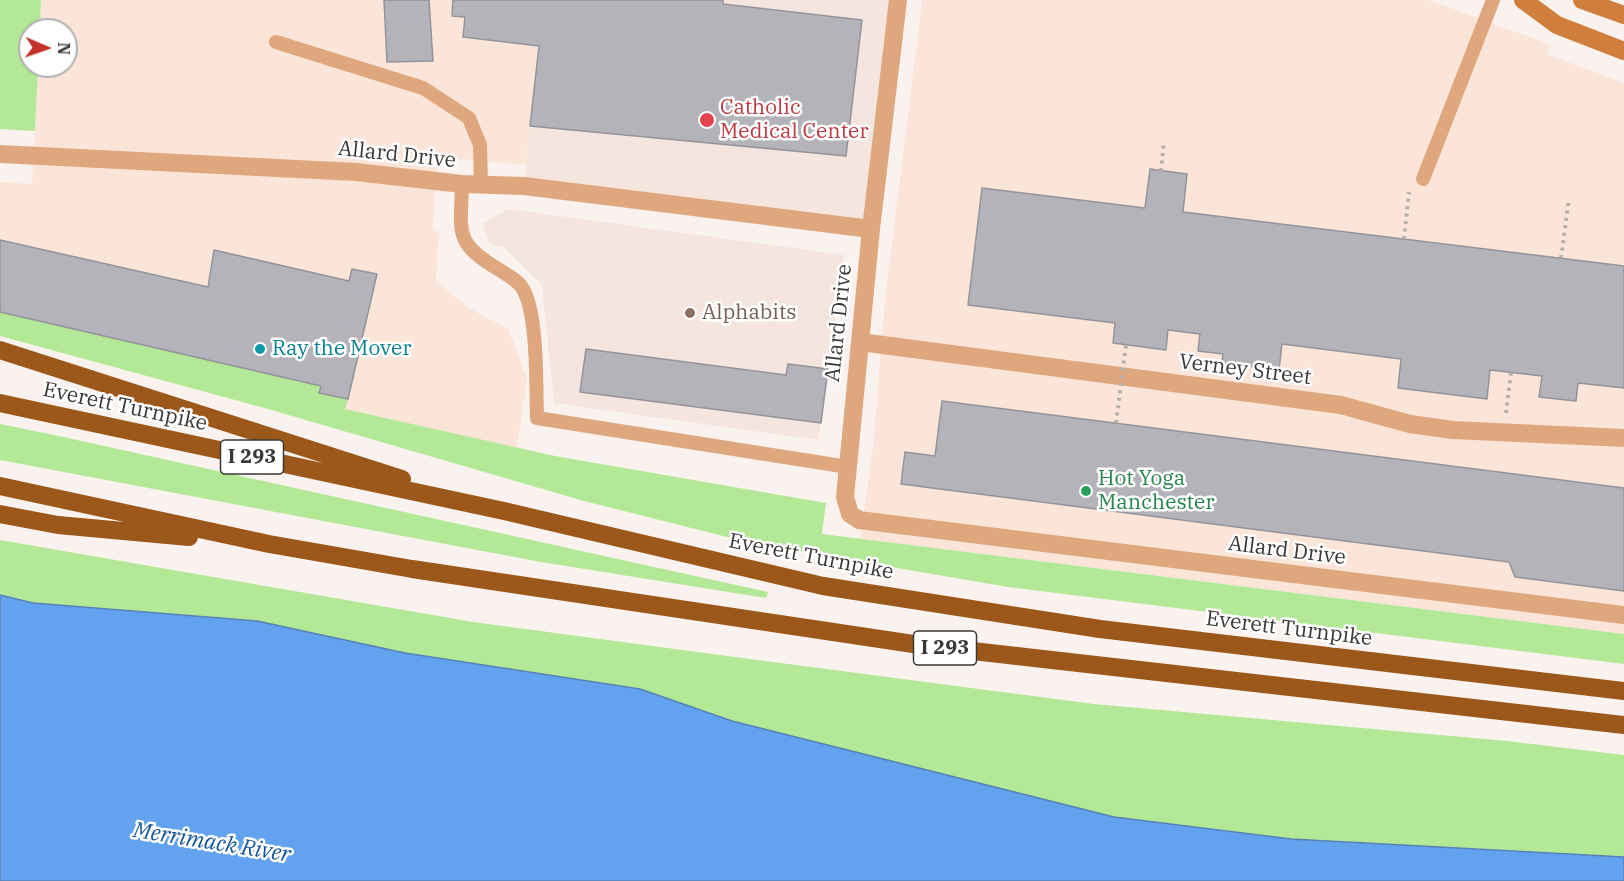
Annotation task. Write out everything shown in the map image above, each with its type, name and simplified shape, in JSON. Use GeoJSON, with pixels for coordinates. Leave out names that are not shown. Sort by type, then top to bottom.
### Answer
{"type":"FeatureCollection","features":[{"type":"Feature","properties":{"kind":"highway"},"geometry":{"type":"LineString","coordinates":[[0,350],[504,512]]}},
{"type":"Feature","properties":{"kind":"highway","name":"Everett Turnpike"},"geometry":{"type":"LineString","coordinates":[[0,403],[504,512],[823,586],[1100,629],[1624,691]]}},
{"type":"Feature","properties":{"kind":"highway","name":"I 293"},"geometry":{"type":"LineString","coordinates":[[0,486],[269,544],[412,569],[920,645],[1624,725]]}},
{"type":"Feature","properties":{"kind":"highway"},"geometry":{"type":"LineString","coordinates":[[0,514],[58,525],[269,544]]}},
{"type":"Feature","properties":{"kind":"main road"},"geometry":{"type":"LineString","coordinates":[[1523,0],[1557,25],[1624,51]]}},
{"type":"Feature","properties":{"kind":"main road"},"geometry":{"type":"LineString","coordinates":[[1582,0],[1624,15]]}},
{"type":"Feature","properties":{"kind":"street"},"geometry":{"type":"LineString","coordinates":[[871,229],[898,0]]}},
{"type":"Feature","properties":{"kind":"street","name":"Allard Drive"},"geometry":{"type":"LineString","coordinates":[[0,154],[356,172],[462,184],[524,186],[871,229],[846,507],[850,514],[859,520],[1624,615]]}},
{"type":"Feature","properties":{"kind":"street","name":"Verney Street"},"geometry":{"type":"LineString","coordinates":[[860,342],[1341,405],[1410,424],[1503,432],[1624,438]]}},
{"type":"Feature","properties":{"kind":"lane"},"geometry":{"type":"LineString","coordinates":[[1423,179],[1493,0]]}},
{"type":"Feature","properties":{"kind":"lane"},"geometry":{"type":"LineString","coordinates":[[276,42],[423,88],[470,118],[480,145],[481,185]]}},
{"type":"Feature","properties":{"kind":"lane"},"geometry":{"type":"LineString","coordinates":[[462,184],[462,227],[468,248],[517,281],[524,290],[530,314],[536,364],[537,417],[848,467]]}},
{"type":"Feature","properties":{"kind":"path"},"geometry":{"type":"LineString","coordinates":[[1161,171],[1164,141]]}},
{"type":"Feature","properties":{"kind":"path"},"geometry":{"type":"LineString","coordinates":[[1404,239],[1410,188]]}},
{"type":"Feature","properties":{"kind":"path"},"geometry":{"type":"LineString","coordinates":[[1561,258],[1569,199]]}},
{"type":"Feature","properties":{"kind":"path"},"geometry":{"type":"LineString","coordinates":[[1116,423],[1126,345]]}},
{"type":"Feature","properties":{"kind":"path"},"geometry":{"type":"LineString","coordinates":[[1503,432],[1511,372]]}},
{"type":"Feature","properties":{"kind":"shaded area"},"geometry":{"type":"Polygon","coordinates":[[[41,0],[453,0],[465,17],[539,46],[526,165],[439,157],[433,229],[439,234],[436,281],[469,308],[509,330],[527,380],[517,448],[344,409],[319,393],[320,386],[0,312],[0,182],[32,184],[37,78],[78,78],[78,18],[40,18],[41,0]]]}},
{"type":"Feature","properties":{"kind":"shaded area","name":"Catholic Medical Center"},"geometry":{"type":"Polygon","coordinates":[[[453,0],[898,0],[871,229],[524,186],[539,46],[463,37],[465,18],[452,16],[453,0]]]}},
{"type":"Feature","properties":{"kind":"shaded area"},"geometry":{"type":"Polygon","coordinates":[[[922,0],[1429,0],[1551,45],[1547,54],[1624,83],[1624,634],[860,539],[873,447],[885,300],[922,0]]]}},
{"type":"Feature","properties":{"kind":"shaded area","name":"Alphabits"},"geometry":{"type":"Polygon","coordinates":[[[508,209],[844,255],[818,440],[554,403],[542,285],[504,247],[489,244],[483,223],[508,209]]]}},
{"type":"Feature","properties":{"kind":"green space"},"geometry":{"type":"Polygon","coordinates":[[[0,0],[41,0],[40,18],[18,18],[18,78],[37,78],[35,131],[0,129],[0,0]]]}},
{"type":"Feature","properties":{"kind":"green space"},"geometry":{"type":"Polygon","coordinates":[[[0,312],[321,386],[319,393],[348,399],[345,409],[555,456],[826,503],[822,534],[1624,634],[1624,664],[1008,587],[751,543],[584,501],[268,409],[0,336],[0,312]]]}},
{"type":"Feature","properties":{"kind":"green space"},"geometry":{"type":"Polygon","coordinates":[[[0,424],[768,592],[766,598],[541,562],[0,460],[0,424]]]}},
{"type":"Feature","properties":{"kind":"green space"},"geometry":{"type":"Polygon","coordinates":[[[0,540],[473,622],[765,661],[1094,704],[1507,741],[1624,755],[1624,857],[1291,839],[1114,817],[732,721],[640,689],[405,653],[257,621],[33,603],[0,595],[0,540]]]}},
{"type":"Feature","properties":{"kind":"water","name":"Merrimack River"},"geometry":{"type":"Polygon","coordinates":[[[0,595],[33,603],[257,621],[405,653],[640,689],[732,721],[1114,817],[1291,839],[1624,857],[1624,881],[0,881],[0,595]]]}},
{"type":"Feature","properties":{"kind":"building"},"geometry":{"type":"Polygon","coordinates":[[[384,0],[429,0],[433,61],[387,62],[384,0]]]}},
{"type":"Feature","properties":{"kind":"building","name":"Catholic Medical Center"},"geometry":{"type":"Polygon","coordinates":[[[453,0],[723,0],[723,4],[862,20],[846,156],[530,126],[539,46],[463,37],[465,17],[452,16],[453,0]]]}},
{"type":"Feature","properties":{"kind":"building"},"geometry":{"type":"Polygon","coordinates":[[[1150,169],[1187,174],[1183,212],[1624,266],[1624,388],[1578,383],[1576,401],[1539,397],[1542,376],[1490,370],[1487,399],[1398,388],[1401,359],[1282,344],[1279,370],[1222,363],[1223,354],[1198,351],[1200,334],[1168,330],[1166,350],[1113,343],[1115,323],[968,305],[982,188],[1145,208],[1150,169]]]}},
{"type":"Feature","properties":{"kind":"building","name":"Ray the Mover"},"geometry":{"type":"Polygon","coordinates":[[[0,240],[208,287],[214,250],[349,281],[352,269],[377,274],[348,399],[319,393],[321,386],[0,312],[0,240]]]}},
{"type":"Feature","properties":{"kind":"building"},"geometry":{"type":"Polygon","coordinates":[[[586,349],[786,375],[788,364],[828,369],[821,423],[580,392],[586,349]]]}},
{"type":"Feature","properties":{"kind":"building"},"geometry":{"type":"Polygon","coordinates":[[[942,401],[1624,488],[1624,591],[1515,577],[1509,562],[901,484],[905,452],[935,456],[942,401]]]}},
{"type":"Feature","properties":{"kind":"place","name":"Catholic Medical Center"},"geometry":{"type":"Point","coordinates":[707,120]}},
{"type":"Feature","properties":{"kind":"place","name":"Alphabits"},"geometry":{"type":"Point","coordinates":[690,313]}},
{"type":"Feature","properties":{"kind":"place","name":"Ray the Mover"},"geometry":{"type":"Point","coordinates":[260,349]}},
{"type":"Feature","properties":{"kind":"place","name":"Hot Yoga Manchester"},"geometry":{"type":"Point","coordinates":[1086,491]}}]}
